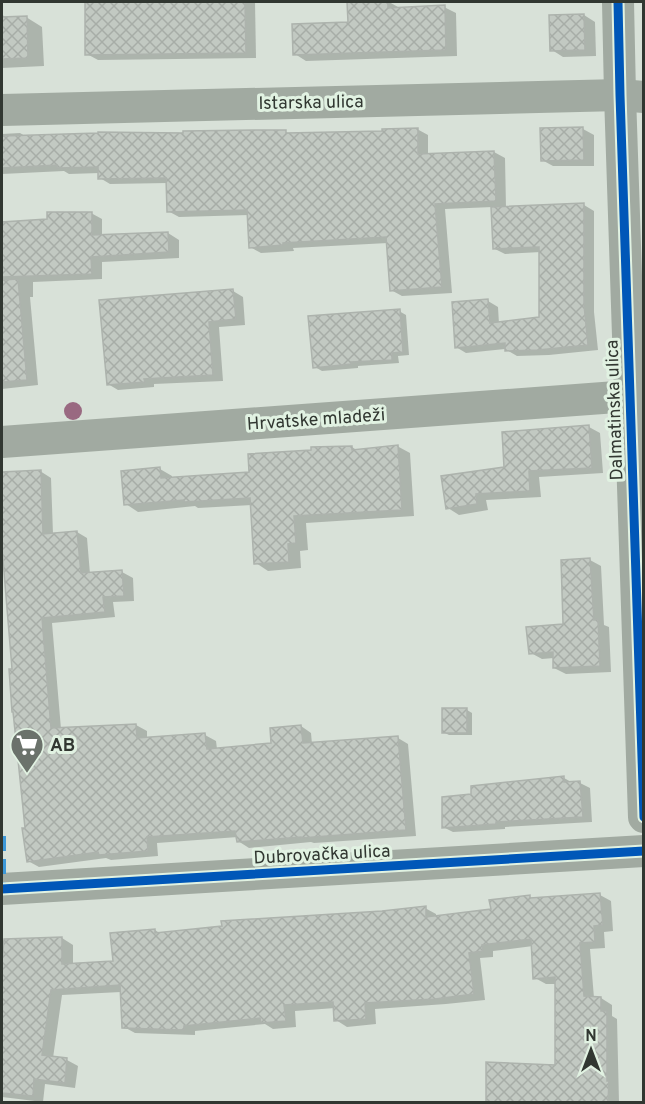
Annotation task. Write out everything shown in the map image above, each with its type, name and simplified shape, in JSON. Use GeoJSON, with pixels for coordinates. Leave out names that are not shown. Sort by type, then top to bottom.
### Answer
{"type":"FeatureCollection","features":[{"type":"Feature","properties":{"kind":"street","name":"Dalmatinska ulica"},"geometry":{"type":"LineString","coordinates":[[618,2],[632,96],[630,396],[644,817]]}},
{"type":"Feature","properties":{"kind":"street","name":"Istarska ulica"},"geometry":{"type":"LineString","coordinates":[[2,110],[632,96]]}},
{"type":"Feature","properties":{"kind":"street","name":"Hrvatske mladeži"},"geometry":{"type":"LineString","coordinates":[[2,442],[630,396]]}},
{"type":"Feature","properties":{"kind":"street","name":"Dubrovačka ulica"},"geometry":{"type":"LineString","coordinates":[[2,889],[644,851]]}},
{"type":"Feature","properties":{"kind":"building"},"geometry":{"type":"Polygon","coordinates":[[[85,2],[245,2],[246,53],[85,55],[85,2]]]}},
{"type":"Feature","properties":{"kind":"building"},"geometry":{"type":"Polygon","coordinates":[[[347,2],[388,2],[388,8],[445,5],[446,50],[293,55],[292,24],[348,22],[347,2]]]}},
{"type":"Feature","properties":{"kind":"building"},"geometry":{"type":"Polygon","coordinates":[[[584,14],[585,50],[550,51],[549,15],[584,14]]]}},
{"type":"Feature","properties":{"kind":"building"},"geometry":{"type":"Polygon","coordinates":[[[27,16],[28,58],[2,59],[2,17],[27,16]]]}},
{"type":"Feature","properties":{"kind":"building"},"geometry":{"type":"Polygon","coordinates":[[[583,127],[584,160],[541,161],[540,128],[583,127]]]}},
{"type":"Feature","properties":{"kind":"building"},"geometry":{"type":"Polygon","coordinates":[[[418,128],[418,154],[494,151],[496,201],[435,204],[442,287],[390,291],[386,237],[283,243],[283,245],[249,248],[247,210],[167,212],[166,178],[98,179],[98,167],[57,168],[57,165],[2,168],[2,136],[255,130],[286,130],[286,133],[418,128]]]}},
{"type":"Feature","properties":{"kind":"building"},"geometry":{"type":"Polygon","coordinates":[[[584,203],[584,305],[588,345],[505,351],[505,343],[455,348],[452,302],[488,299],[490,323],[539,317],[539,247],[493,249],[491,207],[584,203]]]}},
{"type":"Feature","properties":{"kind":"building"},"geometry":{"type":"Polygon","coordinates":[[[47,212],[92,212],[92,235],[168,232],[169,252],[91,257],[92,274],[2,277],[2,222],[47,219],[47,212]]]}},
{"type":"Feature","properties":{"kind":"building"},"geometry":{"type":"Polygon","coordinates":[[[18,279],[27,380],[2,382],[2,280],[18,279]]]}},
{"type":"Feature","properties":{"kind":"building"},"geometry":{"type":"Polygon","coordinates":[[[233,289],[236,319],[209,322],[213,375],[144,379],[145,382],[107,385],[99,300],[233,289]]]}},
{"type":"Feature","properties":{"kind":"building"},"geometry":{"type":"Polygon","coordinates":[[[400,309],[403,352],[392,353],[392,360],[351,362],[351,364],[313,368],[308,316],[400,309]]]}},
{"type":"Feature","properties":{"kind":"building"},"geometry":{"type":"Polygon","coordinates":[[[589,425],[592,468],[529,471],[530,491],[476,494],[477,504],[446,509],[441,476],[504,467],[502,432],[589,425]]]}},
{"type":"Feature","properties":{"kind":"building"},"geometry":{"type":"Polygon","coordinates":[[[398,445],[402,510],[294,516],[296,543],[288,544],[289,562],[254,564],[250,498],[124,505],[121,471],[160,467],[161,478],[249,472],[248,454],[311,450],[311,447],[352,446],[352,450],[398,445]]]}},
{"type":"Feature","properties":{"kind":"building"},"geometry":{"type":"Polygon","coordinates":[[[41,470],[43,534],[77,531],[81,573],[122,570],[124,596],[103,597],[105,612],[42,618],[51,728],[136,724],[137,738],[205,733],[207,749],[271,743],[270,728],[301,725],[303,743],[398,736],[406,830],[237,842],[235,831],[147,837],[148,851],[99,855],[98,852],[27,862],[22,828],[25,828],[9,669],[12,669],[2,548],[2,472],[41,470]]]}},
{"type":"Feature","properties":{"kind":"building"},"geometry":{"type":"Polygon","coordinates":[[[590,558],[594,620],[598,619],[600,666],[553,668],[553,652],[529,654],[526,627],[563,624],[561,560],[590,558]]]}},
{"type":"Feature","properties":{"kind":"building"},"geometry":{"type":"Polygon","coordinates":[[[442,708],[467,708],[467,733],[442,733],[442,708]]]}},
{"type":"Feature","properties":{"kind":"building"},"geometry":{"type":"Polygon","coordinates":[[[564,776],[564,782],[580,781],[583,817],[442,828],[442,797],[471,794],[471,786],[564,776]]]}},
{"type":"Feature","properties":{"kind":"building"},"geometry":{"type":"Polygon","coordinates":[[[600,893],[603,925],[594,926],[595,942],[580,943],[584,996],[601,997],[601,1011],[607,1011],[608,1102],[486,1102],[486,1062],[555,1065],[555,977],[533,979],[531,939],[482,945],[483,951],[469,953],[474,994],[365,1003],[366,1019],[334,1021],[333,1002],[284,1005],[286,1021],[261,1023],[260,1018],[184,1026],[184,1030],[122,1028],[120,985],[51,990],[42,1055],[67,1058],[65,1083],[34,1079],[33,1096],[2,1093],[4,939],[62,937],[62,964],[113,961],[110,933],[155,929],[155,933],[222,926],[221,921],[426,906],[426,917],[491,909],[489,900],[530,895],[530,898],[600,893]]]}},
{"type":"Feature","properties":{"kind":"marked path"},"geometry":{"type":"LineString","coordinates":[[2,836],[2,893]]}},
{"type":"Feature","properties":{"kind":"cycle path"},"geometry":{"type":"LineString","coordinates":[[618,2],[644,817]]}},
{"type":"Feature","properties":{"kind":"cycle path"},"geometry":{"type":"LineString","coordinates":[[2,889],[644,851]]}},
{"type":"Feature","properties":{"kind":"place","name":"AB"},"geometry":{"type":"Point","coordinates":[27,774]}}]}
